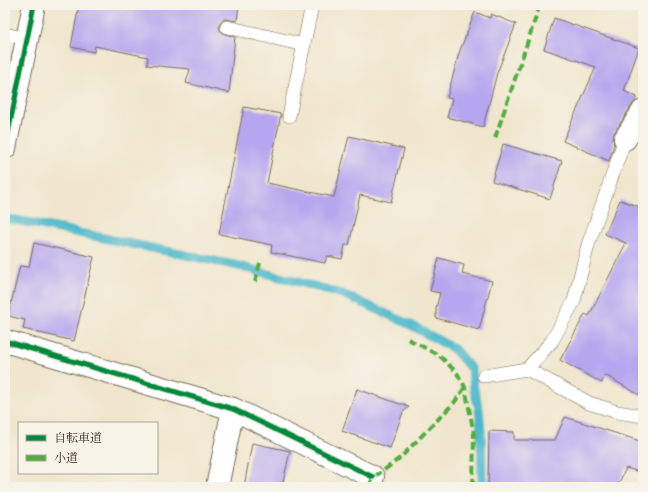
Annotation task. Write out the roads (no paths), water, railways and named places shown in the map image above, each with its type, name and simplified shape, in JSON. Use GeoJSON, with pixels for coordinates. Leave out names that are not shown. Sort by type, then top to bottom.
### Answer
{"type":"FeatureCollection","features":[{"type":"Feature","properties":{"kind":"street"},"geometry":{"type":"LineString","coordinates":[[5,148],[34,5]]}},
{"type":"Feature","properties":{"kind":"street"},"geometry":{"type":"LineString","coordinates":[[625,139],[643,111]]}},
{"type":"Feature","properties":{"kind":"street"},"geometry":{"type":"LineString","coordinates":[[5,341],[233,409],[373,477]]}},
{"type":"Feature","properties":{"kind":"street"},"geometry":{"type":"LineString","coordinates":[[217,487],[233,409]]}},
{"type":"Feature","properties":{"kind":"lane"},"geometry":{"type":"LineString","coordinates":[[289,116],[312,5]]}},
{"type":"Feature","properties":{"kind":"lane"},"geometry":{"type":"LineString","coordinates":[[227,27],[304,45]]}},
{"type":"Feature","properties":{"kind":"lane"},"geometry":{"type":"LineString","coordinates":[[5,34],[27,39]]}},
{"type":"Feature","properties":{"kind":"lane"},"geometry":{"type":"LineString","coordinates":[[527,369],[552,341],[574,301],[588,246],[625,139]]}},
{"type":"Feature","properties":{"kind":"lane"},"geometry":{"type":"LineString","coordinates":[[484,376],[527,369],[590,403],[617,412],[643,416]]}},
{"type":"Feature","properties":{"kind":"waterway"},"geometry":{"type":"LineString","coordinates":[[5,219],[239,266],[343,294],[411,325],[454,349],[472,370],[474,390],[479,408],[481,431],[482,487]]}}]}
